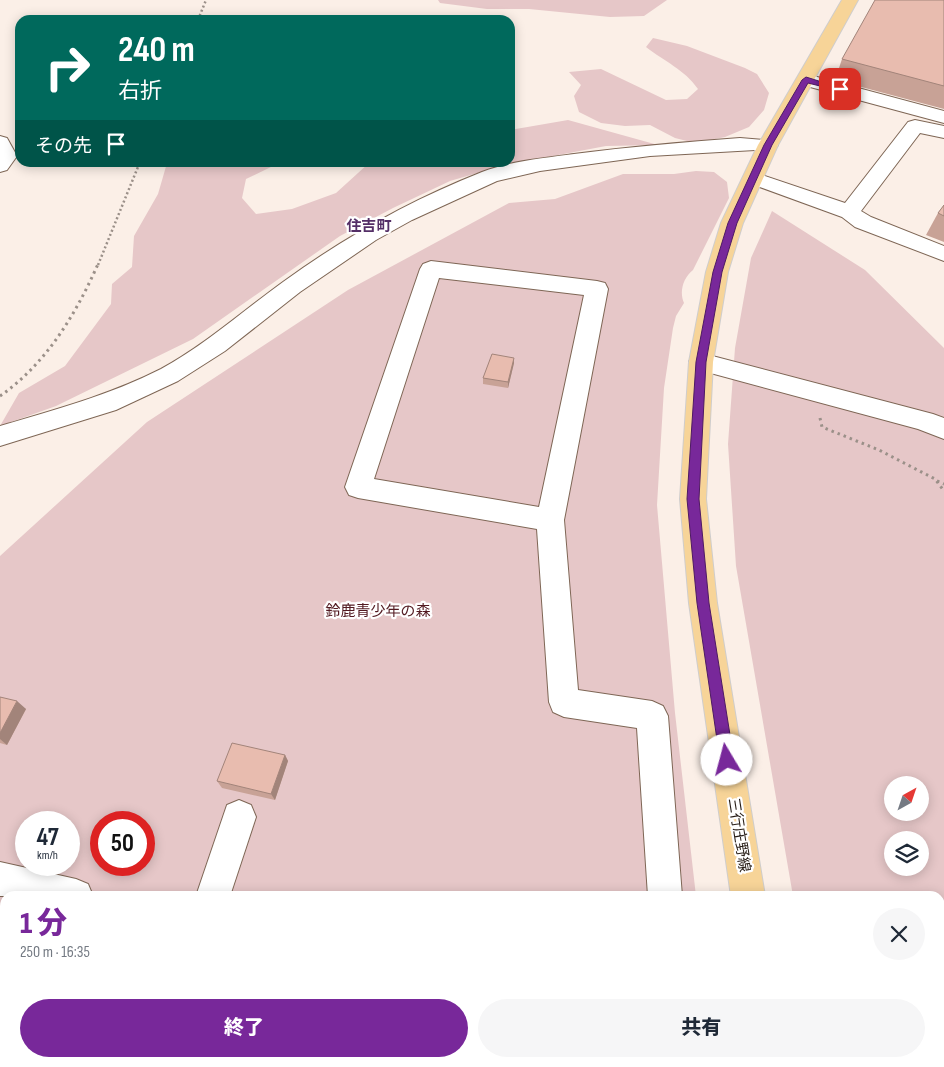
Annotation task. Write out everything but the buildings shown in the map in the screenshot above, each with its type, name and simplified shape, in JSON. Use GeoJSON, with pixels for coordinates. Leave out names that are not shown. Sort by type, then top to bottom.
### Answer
{"type":"FeatureCollection","features":[{"type":"Feature","properties":{"kind":"main road","name":"三行庄野線"},"geometry":{"type":"LineString","coordinates":[[747,891],[703,603],[693,499],[701,362],[717,272],[732,223],[768,145],[850,0]]}},
{"type":"Feature","properties":{"kind":"street"},"geometry":{"type":"LineString","coordinates":[[806,80],[944,117]]}},
{"type":"Feature","properties":{"kind":"street"},"geometry":{"type":"LineString","coordinates":[[849,212],[915,126],[944,132]]}},
{"type":"Feature","properties":{"kind":"street"},"geometry":{"type":"LineString","coordinates":[[0,142],[7,156],[0,166]]}},
{"type":"Feature","properties":{"kind":"street"},"geometry":{"type":"LineString","coordinates":[[0,436],[107,402],[170,375],[217,345],[292,287],[368,235],[405,215],[491,176],[540,165],[650,150],[740,144],[768,145]]}},
{"type":"Feature","properties":{"kind":"street"},"geometry":{"type":"LineString","coordinates":[[753,178],[849,212],[863,222],[944,254]]}},
{"type":"Feature","properties":{"kind":"street"},"geometry":{"type":"LineString","coordinates":[[550,520],[358,488],[431,268],[597,289],[550,520],[564,702],[652,716],[665,891]]}},
{"type":"Feature","properties":{"kind":"street"},"geometry":{"type":"LineString","coordinates":[[701,362],[924,421],[944,429]]}},
{"type":"Feature","properties":{"kind":"street"},"geometry":{"type":"LineString","coordinates":[[215,891],[239,817]]}},
{"type":"Feature","properties":{"kind":"street"},"geometry":{"type":"LineString","coordinates":[[0,878],[55,891]]}},
{"type":"Feature","properties":{"kind":"path"},"geometry":{"type":"LineString","coordinates":[[200,15],[206,0]]}},
{"type":"Feature","properties":{"kind":"path"},"geometry":{"type":"LineString","coordinates":[[0,396],[29,374],[80,306],[138,167]]}},
{"type":"Feature","properties":{"kind":"path"},"geometry":{"type":"LineString","coordinates":[[813,391],[822,428],[879,450],[944,484]]}},
{"type":"Feature","properties":{"kind":"path"},"geometry":{"type":"LineString","coordinates":[[935,479],[944,491]]}},
{"type":"Feature","properties":{"kind":"green space"},"geometry":{"type":"Polygon","coordinates":[[[438,0],[667,0],[644,16],[610,17],[529,9],[487,9],[440,3],[438,0]]]}},
{"type":"Feature","properties":{"kind":"green space"},"geometry":{"type":"Polygon","coordinates":[[[653,38],[687,46],[757,74],[769,93],[764,110],[749,127],[725,137],[695,143],[675,138],[650,125],[625,126],[601,123],[579,112],[574,96],[581,85],[569,72],[601,69],[666,100],[687,99],[698,89],[687,76],[646,47],[653,38]]]}},
{"type":"Feature","properties":{"kind":"green space"},"geometry":{"type":"Polygon","coordinates":[[[568,120],[658,145],[606,146],[515,163],[515,129],[568,120]]]}},
{"type":"Feature","properties":{"kind":"green space"},"geometry":{"type":"Polygon","coordinates":[[[166,167],[271,167],[246,179],[242,198],[256,214],[292,209],[336,193],[365,167],[498,167],[450,181],[393,208],[340,236],[193,339],[56,406],[0,426],[19,393],[65,366],[111,304],[112,284],[132,267],[134,236],[158,194],[166,167]]]}},
{"type":"Feature","properties":{"kind":"green space","name":"鈴鹿青少年の森"},"geometry":{"type":"Polygon","coordinates":[[[714,172],[727,182],[729,198],[693,270],[683,285],[684,303],[676,316],[673,328],[664,388],[657,505],[675,713],[695,891],[0,891],[0,556],[147,422],[348,290],[509,203],[555,199],[623,174],[714,172]]]}},
{"type":"Feature","properties":{"kind":"green space"},"geometry":{"type":"Polygon","coordinates":[[[772,211],[865,270],[944,348],[944,891],[792,891],[736,566],[728,444],[735,348],[751,258],[772,211]]]}},
{"type":"Feature","properties":{"kind":"district","name":"住吉町"},"geometry":{"type":"Point","coordinates":[369,226]}},
{"type":"Feature","properties":{"kind":"route"},"geometry":{"type":"LineString","coordinates":[[727,760],[703,603],[693,499],[701,362],[717,272],[732,223],[768,145],[806,80],[840,89]]}}]}
